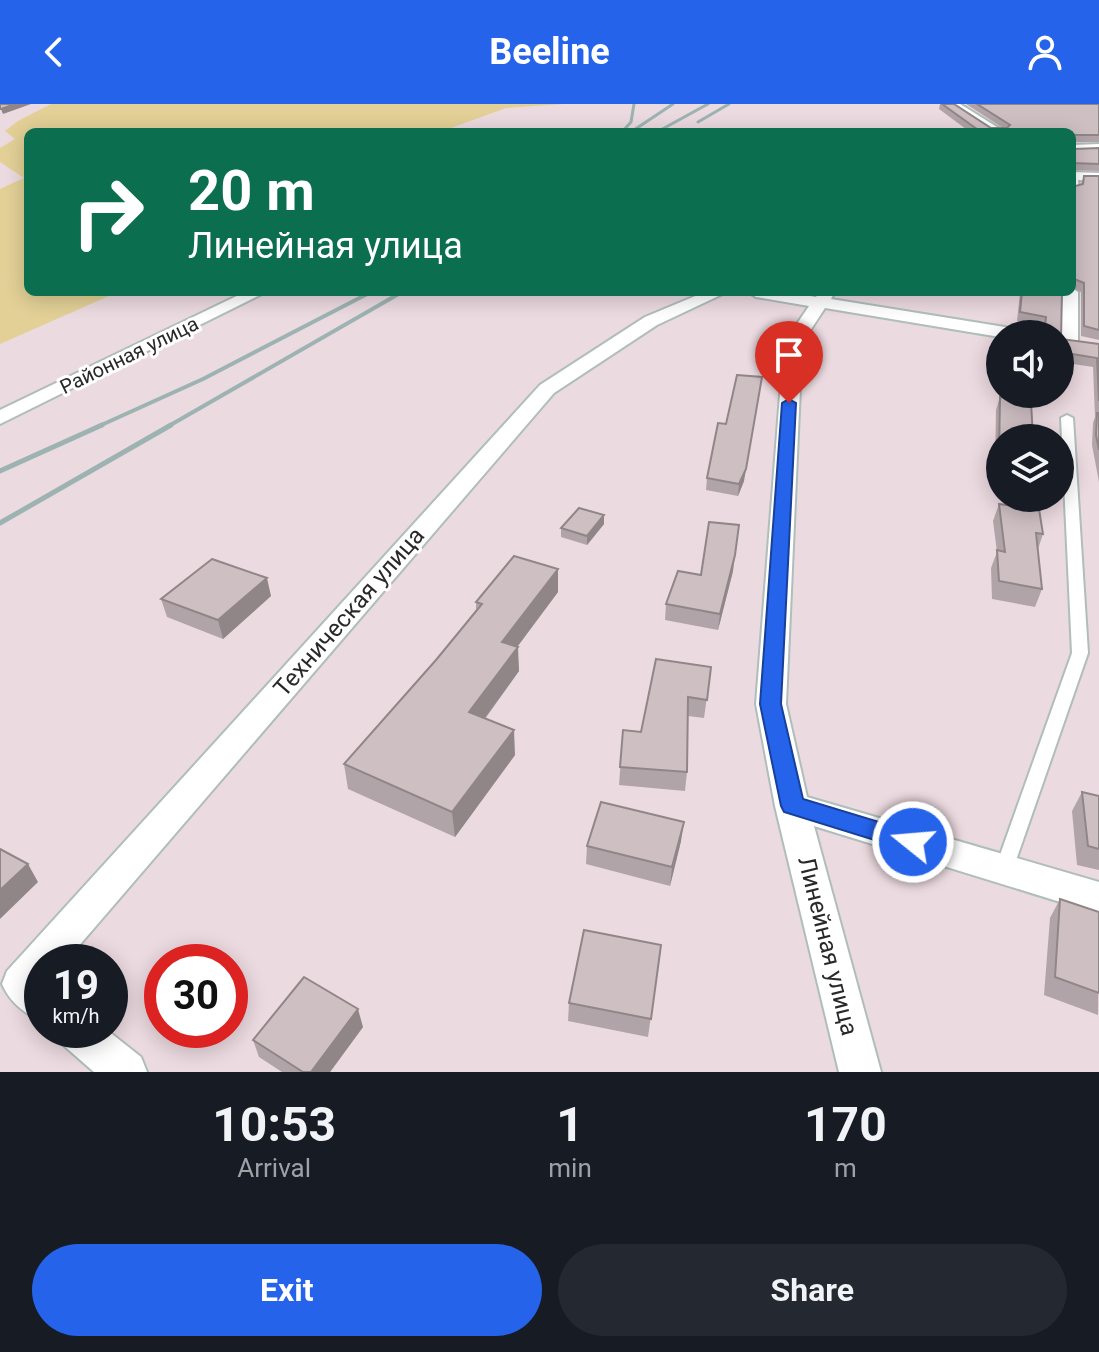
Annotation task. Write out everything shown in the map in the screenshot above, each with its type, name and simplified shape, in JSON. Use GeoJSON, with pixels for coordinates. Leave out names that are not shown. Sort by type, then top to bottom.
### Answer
{"type":"FeatureCollection","features":[{"type":"Feature","properties":{"kind":"street"},"geometry":{"type":"LineString","coordinates":[[953,104],[992,128]]}},
{"type":"Feature","properties":{"kind":"street"},"geometry":{"type":"LineString","coordinates":[[1076,149],[1099,148]]}},
{"type":"Feature","properties":{"kind":"street"},"geometry":{"type":"LineString","coordinates":[[1076,176],[1099,177]]}},
{"type":"Feature","properties":{"kind":"street","name":"Районная улица"},"geometry":{"type":"LineString","coordinates":[[0,418],[250,296]]}},
{"type":"Feature","properties":{"kind":"street","name":"Техническая улица"},"geometry":{"type":"LineString","coordinates":[[74,944],[547,389],[651,321],[710,296]]}},
{"type":"Feature","properties":{"kind":"street"},"geometry":{"type":"LineString","coordinates":[[1070,296],[1071,320]]}},
{"type":"Feature","properties":{"kind":"street"},"geometry":{"type":"LineString","coordinates":[[822,297],[986,328]]}},
{"type":"Feature","properties":{"kind":"street","name":"Линейная улица"},"geometry":{"type":"LineString","coordinates":[[822,297],[793,343],[771,704],[792,806],[860,1072]]}},
{"type":"Feature","properties":{"kind":"street"},"geometry":{"type":"LineString","coordinates":[[792,806],[1099,898]]}},
{"type":"Feature","properties":{"kind":"street"},"geometry":{"type":"LineString","coordinates":[[97,1048],[126,1072]]}},
{"type":"Feature","properties":{"kind":"lane"},"geometry":{"type":"LineString","coordinates":[[1004,869],[1080,653],[1067,418]]}},
{"type":"Feature","properties":{"kind":"shaded area"},"geometry":{"type":"Polygon","coordinates":[[[51,104],[564,104],[506,108],[451,128],[24,128],[24,178],[0,162],[0,148],[15,139],[5,131],[51,104]]]}},
{"type":"Feature","properties":{"kind":"shaded area"},"geometry":{"type":"Polygon","coordinates":[[[24,178],[24,296],[109,296],[0,344],[0,189],[24,178]]]}},
{"type":"Feature","properties":{"kind":"building"},"geometry":{"type":"Polygon","coordinates":[[[942,104],[954,104],[991,128],[975,128],[942,104]]]}},
{"type":"Feature","properties":{"kind":"building"},"geometry":{"type":"Polygon","coordinates":[[[977,104],[1099,104],[1099,135],[1076,135],[1076,128],[1007,128],[1010,125],[977,104]]]}},
{"type":"Feature","properties":{"kind":"building"},"geometry":{"type":"Polygon","coordinates":[[[1099,148],[1099,164],[1076,163],[1076,149],[1099,148]]]}},
{"type":"Feature","properties":{"kind":"building"},"geometry":{"type":"Polygon","coordinates":[[[1084,176],[1099,176],[1099,330],[1084,326],[1084,283],[1076,280],[1076,186],[1083,184],[1084,176]]]}},
{"type":"Feature","properties":{"kind":"building"},"geometry":{"type":"Polygon","coordinates":[[[1022,296],[1062,296],[1061,320],[1046,320],[1046,317],[1020,312],[1022,296]]]}},
{"type":"Feature","properties":{"kind":"building"},"geometry":{"type":"Polygon","coordinates":[[[1074,341],[1099,344],[1099,401],[1097,358],[1074,354],[1074,341]]]}},
{"type":"Feature","properties":{"kind":"building"},"geometry":{"type":"Polygon","coordinates":[[[737,375],[762,377],[746,469],[739,484],[707,478],[718,423],[726,424],[737,375]]]}},
{"type":"Feature","properties":{"kind":"building"},"geometry":{"type":"Polygon","coordinates":[[[1000,408],[1031,408],[1032,424],[1000,424],[1000,408]]]}},
{"type":"Feature","properties":{"kind":"building"},"geometry":{"type":"Polygon","coordinates":[[[1099,413],[1099,450],[1096,435],[1099,413]]]}},
{"type":"Feature","properties":{"kind":"building"},"geometry":{"type":"Polygon","coordinates":[[[579,508],[604,515],[587,536],[561,528],[579,508]]]}},
{"type":"Feature","properties":{"kind":"building"},"geometry":{"type":"Polygon","coordinates":[[[1000,512],[1039,512],[1043,534],[1036,533],[1042,589],[999,581],[997,550],[1005,552],[1000,512]]]}},
{"type":"Feature","properties":{"kind":"building"},"geometry":{"type":"Polygon","coordinates":[[[709,522],[739,525],[720,614],[666,604],[678,571],[701,575],[709,522]]]}},
{"type":"Feature","properties":{"kind":"building"},"geometry":{"type":"Polygon","coordinates":[[[514,556],[558,569],[502,642],[518,647],[469,712],[514,730],[452,812],[344,764],[482,604],[476,602],[514,556]]]}},
{"type":"Feature","properties":{"kind":"building"},"geometry":{"type":"Polygon","coordinates":[[[212,559],[267,578],[218,620],[161,599],[212,559]]]}},
{"type":"Feature","properties":{"kind":"building"},"geometry":{"type":"Polygon","coordinates":[[[656,659],[711,667],[707,700],[688,697],[687,772],[620,767],[623,730],[641,732],[656,659]]]}},
{"type":"Feature","properties":{"kind":"building"},"geometry":{"type":"Polygon","coordinates":[[[1082,792],[1099,796],[1099,849],[1088,846],[1082,792]]]}},
{"type":"Feature","properties":{"kind":"building"},"geometry":{"type":"Polygon","coordinates":[[[601,802],[684,822],[672,867],[587,846],[601,802]]]}},
{"type":"Feature","properties":{"kind":"building"},"geometry":{"type":"Polygon","coordinates":[[[0,849],[28,864],[0,890],[0,849]]]}},
{"type":"Feature","properties":{"kind":"building"},"geometry":{"type":"Polygon","coordinates":[[[1060,899],[1099,912],[1099,993],[1055,977],[1060,899]]]}},
{"type":"Feature","properties":{"kind":"building"},"geometry":{"type":"Polygon","coordinates":[[[584,930],[661,945],[651,1019],[569,1003],[584,930]]]}},
{"type":"Feature","properties":{"kind":"building"},"geometry":{"type":"Polygon","coordinates":[[[304,977],[358,1009],[311,1072],[303,1072],[253,1040],[304,977]]]}},
{"type":"Feature","properties":{"kind":"railway"},"geometry":{"type":"LineString","coordinates":[[626,128],[631,122],[634,104]]}},
{"type":"Feature","properties":{"kind":"railway"},"geometry":{"type":"LineString","coordinates":[[637,128],[673,104]]}},
{"type":"Feature","properties":{"kind":"railway"},"geometry":{"type":"LineString","coordinates":[[664,128],[708,104]]}},
{"type":"Feature","properties":{"kind":"railway"},"geometry":{"type":"LineString","coordinates":[[698,122],[729,104]]}},
{"type":"Feature","properties":{"kind":"railway"},"geometry":{"type":"LineString","coordinates":[[97,427],[203,379],[363,296]]}},
{"type":"Feature","properties":{"kind":"railway"},"geometry":{"type":"LineString","coordinates":[[167,427],[395,296]]}},
{"type":"Feature","properties":{"kind":"railway"},"geometry":{"type":"LineString","coordinates":[[0,471],[102,425]]}},
{"type":"Feature","properties":{"kind":"railway"},"geometry":{"type":"LineString","coordinates":[[0,523],[171,425]]}},
{"type":"Feature","properties":{"kind":"route"},"geometry":{"type":"LineString","coordinates":[[789,403],[771,704],[792,806],[913,842]]}}]}
